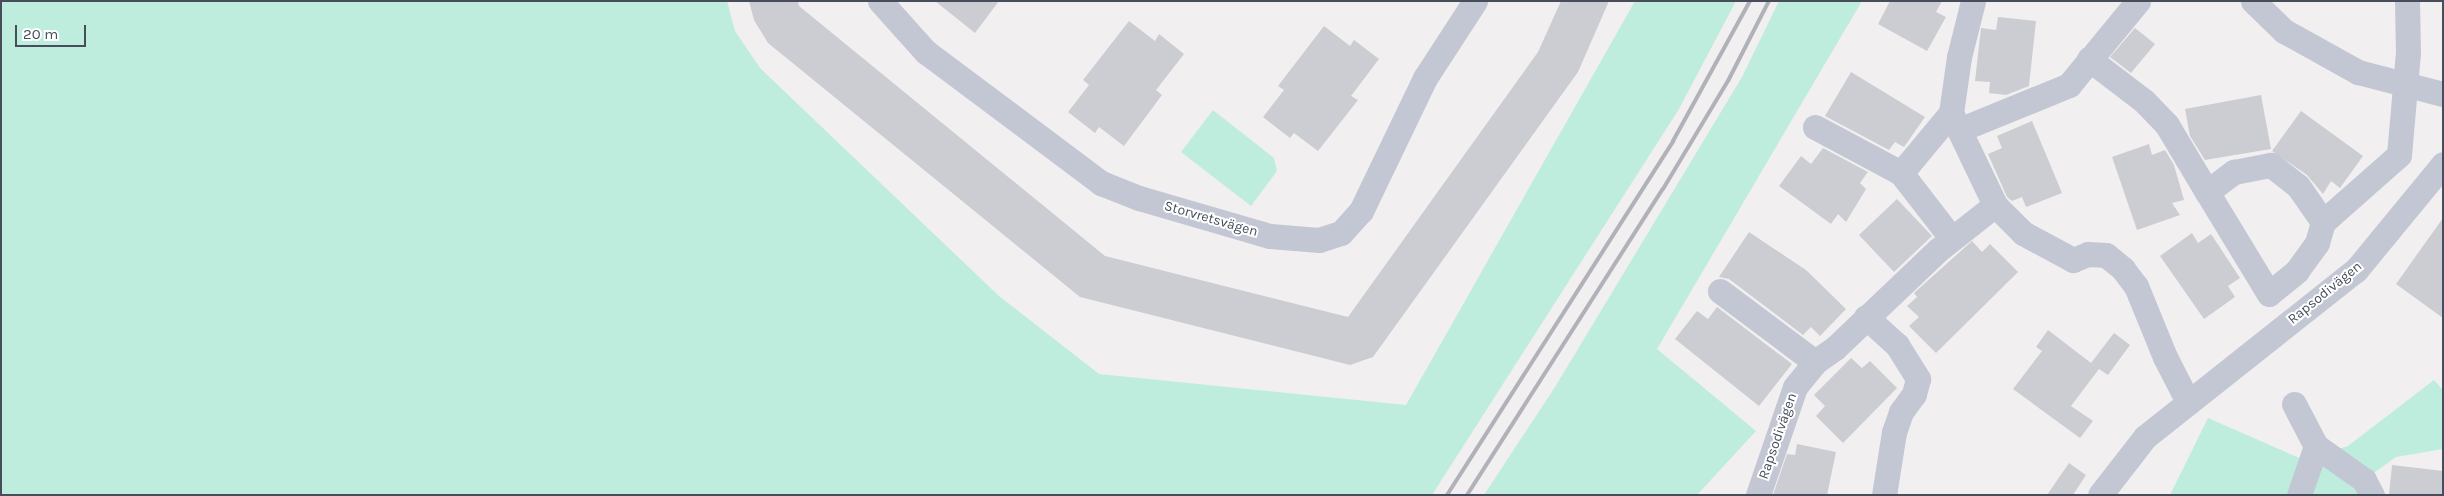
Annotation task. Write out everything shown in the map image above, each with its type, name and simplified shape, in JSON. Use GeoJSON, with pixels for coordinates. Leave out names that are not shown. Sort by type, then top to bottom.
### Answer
{"type":"FeatureCollection","features":[{"type":"Feature","properties":{"kind":"street","name":"Storvretsvägen"},"geometry":{"type":"LineString","coordinates":[[880,1],[926,52],[1101,183],[1139,198],[1270,236],[1319,240],[1341,233],[1361,211],[1425,78],[1475,1]]}},
{"type":"Feature","properties":{"kind":"street"},"geometry":{"type":"LineString","coordinates":[[1973,1],[1958,57],[1955,121],[1995,205],[2023,233],[2073,260],[2088,254],[2106,255],[2123,269],[2136,286],[2165,357],[2188,402]]}},
{"type":"Feature","properties":{"kind":"street"},"geometry":{"type":"LineString","coordinates":[[1901,173],[1955,121],[2068,84],[2138,1]]}},
{"type":"Feature","properties":{"kind":"street"},"geometry":{"type":"LineString","coordinates":[[2253,1],[2284,31],[2358,72],[2406,86],[2443,94]]}},
{"type":"Feature","properties":{"kind":"street"},"geometry":{"type":"LineString","coordinates":[[2089,59],[2144,101],[2167,125],[2269,294],[2298,272],[2317,243],[2323,222],[2399,155],[2406,86],[2407,1]]}},
{"type":"Feature","properties":{"kind":"street"},"geometry":{"type":"LineString","coordinates":[[1815,127],[1901,173],[1952,239]]}},
{"type":"Feature","properties":{"kind":"street"},"geometry":{"type":"LineString","coordinates":[[2207,192],[2234,172],[2270,164],[2298,186],[2323,222]]}},
{"type":"Feature","properties":{"kind":"street","name":"Rapsodivägen"},"geometry":{"type":"LineString","coordinates":[[2100,495],[2144,437],[2356,270],[2443,164]]}},
{"type":"Feature","properties":{"kind":"street","name":"Rapsodivägen"},"geometry":{"type":"LineString","coordinates":[[1758,495],[1795,387],[1815,362],[1835,348],[1866,317],[1952,239],[1995,205]]}},
{"type":"Feature","properties":{"kind":"street"},"geometry":{"type":"LineString","coordinates":[[1720,291],[1815,362]]}},
{"type":"Feature","properties":{"kind":"street"},"geometry":{"type":"LineString","coordinates":[[1866,317],[1897,345],[1918,379],[1914,394],[1901,412],[1894,432],[1884,495]]}},
{"type":"Feature","properties":{"kind":"street"},"geometry":{"type":"LineString","coordinates":[[2294,404],[2316,446],[2364,480],[2372,495]]}},
{"type":"Feature","properties":{"kind":"street"},"geometry":{"type":"LineString","coordinates":[[2298,495],[2316,446]]}},
{"type":"Feature","properties":{"kind":"green space"},"geometry":{"type":"Polygon","coordinates":[[[1,1],[727,1],[735,31],[760,68],[999,296],[1099,374],[1406,405],[1635,1],[1736,1],[1679,109],[1432,495],[1,495],[1,1]]]}},
{"type":"Feature","properties":{"kind":"green space"},"geometry":{"type":"Polygon","coordinates":[[[1779,1],[1862,1],[1657,349],[1756,431],[1697,495],[1484,495],[1555,387],[1742,77],[1779,1]]]}},
{"type":"Feature","properties":{"kind":"green space"},"geometry":{"type":"Polygon","coordinates":[[[1213,110],[1274,158],[1277,171],[1251,206],[1181,152],[1213,110]]]}},
{"type":"Feature","properties":{"kind":"green space"},"geometry":{"type":"Polygon","coordinates":[[[2434,380],[2443,390],[2443,449],[2396,457],[2364,480],[2361,495],[2170,495],[2208,418],[2304,460],[2348,446],[2434,380]]]}},
{"type":"Feature","properties":{"kind":"building"},"geometry":{"type":"Polygon","coordinates":[[[749,1],[798,1],[799,6],[1105,256],[1348,317],[1538,52],[1561,1],[1609,1],[1578,72],[1373,357],[1350,365],[1080,297],[768,43],[754,20],[749,1]]]}},
{"type":"Feature","properties":{"kind":"building"},"geometry":{"type":"Polygon","coordinates":[[[935,1],[999,1],[975,33],[935,1]]]}},
{"type":"Feature","properties":{"kind":"building"},"geometry":{"type":"Polygon","coordinates":[[[1890,1],[1942,1],[1936,12],[1946,17],[1927,51],[1878,24],[1890,1]]]}},
{"type":"Feature","properties":{"kind":"building"},"geometry":{"type":"Polygon","coordinates":[[[1998,17],[2036,21],[2029,86],[2006,95],[1989,93],[1990,82],[1975,81],[1981,28],[1996,30],[1998,17]]]}},
{"type":"Feature","properties":{"kind":"building"},"geometry":{"type":"Polygon","coordinates":[[[1129,21],[1155,41],[1159,34],[1184,54],[1156,90],[1162,95],[1124,146],[1099,127],[1095,133],[1068,112],[1089,85],[1083,80],[1129,21]]]}},
{"type":"Feature","properties":{"kind":"building"},"geometry":{"type":"Polygon","coordinates":[[[1324,26],[1350,46],[1354,40],[1379,59],[1351,96],[1358,100],[1318,151],[1294,133],[1290,138],[1263,117],[1284,90],[1278,86],[1324,26]]]}},
{"type":"Feature","properties":{"kind":"building"},"geometry":{"type":"Polygon","coordinates":[[[2135,28],[2155,44],[2131,73],[2110,57],[2135,28]]]}},
{"type":"Feature","properties":{"kind":"building"},"geometry":{"type":"Polygon","coordinates":[[[1851,72],[1925,117],[1904,147],[1895,142],[1889,150],[1825,116],[1851,72]]]}},
{"type":"Feature","properties":{"kind":"building"},"geometry":{"type":"Polygon","coordinates":[[[2261,95],[2271,149],[2205,160],[2190,136],[2185,109],[2261,95]]]}},
{"type":"Feature","properties":{"kind":"building"},"geometry":{"type":"Polygon","coordinates":[[[2301,111],[2363,156],[2340,188],[2331,181],[2323,194],[2307,175],[2272,151],[2301,111]]]}},
{"type":"Feature","properties":{"kind":"building"},"geometry":{"type":"Polygon","coordinates":[[[2032,121],[2062,193],[2026,207],[2022,197],[2012,201],[2007,197],[1988,154],[2002,148],[1997,136],[2032,121]]]}},
{"type":"Feature","properties":{"kind":"building"},"geometry":{"type":"Polygon","coordinates":[[[2149,144],[2152,155],[2165,150],[2174,165],[2184,200],[2172,203],[2180,215],[2137,230],[2112,157],[2149,144]]]}},
{"type":"Feature","properties":{"kind":"building"},"geometry":{"type":"Polygon","coordinates":[[[1823,148],[1868,172],[1860,183],[1866,189],[1846,222],[1838,214],[1831,224],[1779,186],[1801,156],[1811,164],[1823,148]]]}},
{"type":"Feature","properties":{"kind":"building"},"geometry":{"type":"Polygon","coordinates":[[[1897,199],[1932,236],[1894,272],[1859,235],[1897,199]]]}},
{"type":"Feature","properties":{"kind":"building"},"geometry":{"type":"Polygon","coordinates":[[[2443,218],[2443,318],[2396,284],[2443,218]]]}},
{"type":"Feature","properties":{"kind":"building"},"geometry":{"type":"Polygon","coordinates":[[[1749,232],[1806,270],[1846,309],[1820,336],[1811,327],[1803,335],[1729,279],[1719,277],[1749,232]]]}},
{"type":"Feature","properties":{"kind":"building"},"geometry":{"type":"Polygon","coordinates":[[[2192,233],[2198,243],[2211,234],[2240,278],[2228,286],[2235,297],[2204,319],[2160,256],[2192,233]]]}},
{"type":"Feature","properties":{"kind":"building"},"geometry":{"type":"Polygon","coordinates":[[[1972,241],[1982,252],[1990,244],[2018,272],[1936,353],[1909,326],[1919,317],[1907,306],[1917,297],[1914,293],[1972,241]]]}},
{"type":"Feature","properties":{"kind":"building"},"geometry":{"type":"Polygon","coordinates":[[[1717,307],[1792,364],[1759,406],[1675,339],[1697,311],[1708,319],[1717,307]]]}},
{"type":"Feature","properties":{"kind":"building"},"geometry":{"type":"Polygon","coordinates":[[[2048,330],[2091,363],[2114,333],[2130,345],[2108,375],[2099,369],[2071,406],[2093,421],[2080,438],[2013,389],[2042,351],[2036,347],[2048,330]]]}},
{"type":"Feature","properties":{"kind":"building"},"geometry":{"type":"Polygon","coordinates":[[[1851,358],[1862,368],[1870,361],[1897,388],[1843,443],[1816,416],[1825,406],[1814,395],[1851,358]]]}},
{"type":"Feature","properties":{"kind":"building"},"geometry":{"type":"Polygon","coordinates":[[[1797,444],[1836,452],[1827,495],[1773,495],[1787,454],[1795,455],[1797,444]]]}},
{"type":"Feature","properties":{"kind":"building"},"geometry":{"type":"Polygon","coordinates":[[[2069,463],[2086,475],[2073,495],[2047,495],[2069,463]]]}},
{"type":"Feature","properties":{"kind":"building"},"geometry":{"type":"Polygon","coordinates":[[[2392,465],[2443,471],[2443,495],[2389,495],[2392,465]]]}},
{"type":"Feature","properties":{"kind":"railway"},"geometry":{"type":"LineString","coordinates":[[1447,495],[1673,141],[1750,1]]}},
{"type":"Feature","properties":{"kind":"railway"},"geometry":{"type":"LineString","coordinates":[[1467,495],[1663,189],[1729,79],[1769,1]]}}]}
